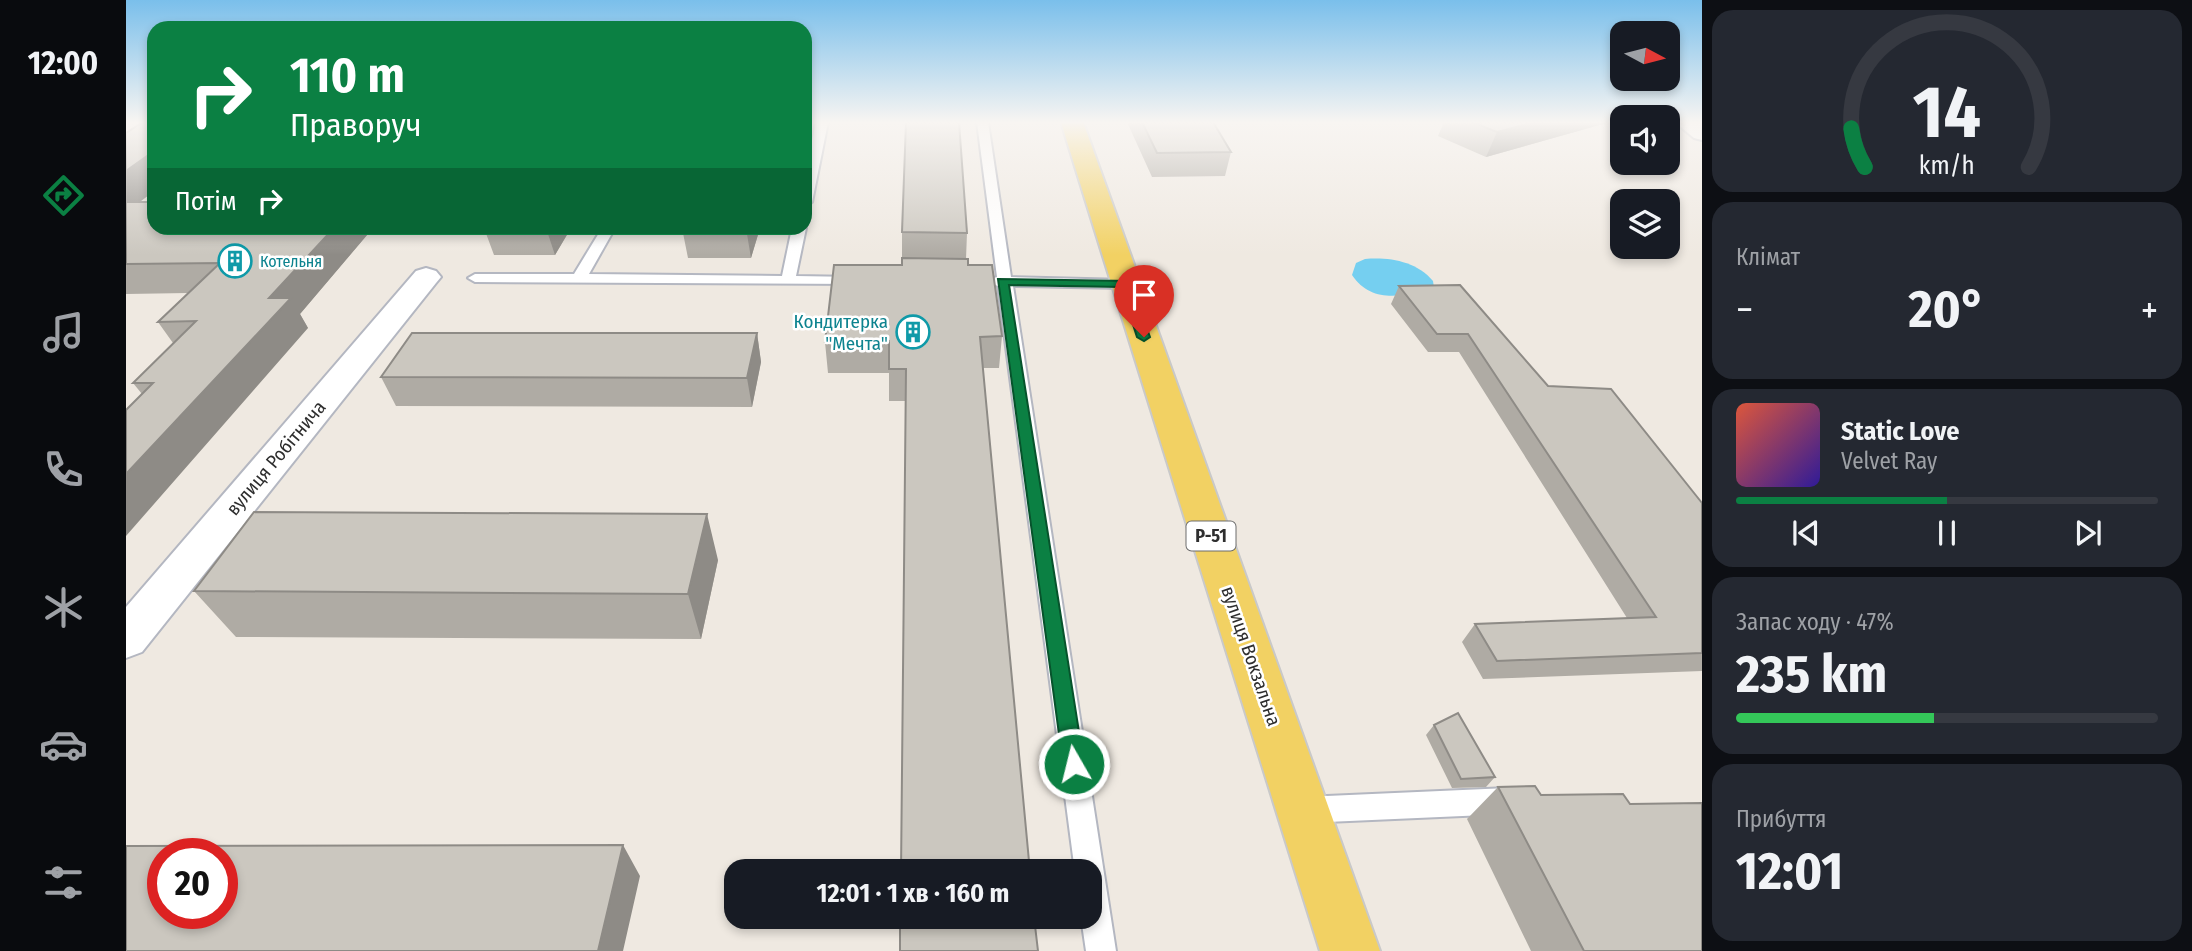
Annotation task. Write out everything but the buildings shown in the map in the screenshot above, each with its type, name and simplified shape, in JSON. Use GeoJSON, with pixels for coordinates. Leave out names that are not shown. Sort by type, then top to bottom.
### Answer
{"type":"FeatureCollection","features":[{"type":"Feature","properties":{"kind":"main road","name":"вулиця Вокзальна"},"geometry":{"type":"LineString","coordinates":[[1087,166],[1350,951]]}},
{"type":"Feature","properties":{"kind":"street","name":"вулиця Робітнича"},"geometry":{"type":"LineString","coordinates":[[126,639],[426,277]]}},
{"type":"Feature","properties":{"kind":"lane"},"geometry":{"type":"LineString","coordinates":[[988,166],[1087,859]]}},
{"type":"Feature","properties":{"kind":"lane"},"geometry":{"type":"LineString","coordinates":[[579,279],[604,235]]}},
{"type":"Feature","properties":{"kind":"lane"},"geometry":{"type":"LineString","coordinates":[[788,281],[798,235]]}},
{"type":"Feature","properties":{"kind":"lane"},"geometry":{"type":"LineString","coordinates":[[475,278],[869,281]]}},
{"type":"Feature","properties":{"kind":"lane"},"geometry":{"type":"LineString","coordinates":[[976,281],[1126,284]]}},
{"type":"Feature","properties":{"kind":"lane"},"geometry":{"type":"LineString","coordinates":[[1303,810],[1527,801]]}},
{"type":"Feature","properties":{"kind":"lane"},"geometry":{"type":"LineString","coordinates":[[1098,929],[1101,951]]}},
{"type":"Feature","properties":{"kind":"water"},"geometry":{"type":"Polygon","coordinates":[[[1365,259],[1393,260],[1410,265],[1426,274],[1433,281],[1434,288],[1390,296],[1369,291],[1352,275],[1356,263],[1365,259]]]}},
{"type":"Feature","properties":{"kind":"place","name":"Котельня"},"geometry":{"type":"Point","coordinates":[235,261]}},
{"type":"Feature","properties":{"kind":"place","name":"Кондитерка \"Мечта\""},"geometry":{"type":"Point","coordinates":[913,332]}},
{"type":"Feature","properties":{"kind":"route"},"geometry":{"type":"LineString","coordinates":[[1074,764],[1003,281],[1126,284],[1144,337]]}}]}
